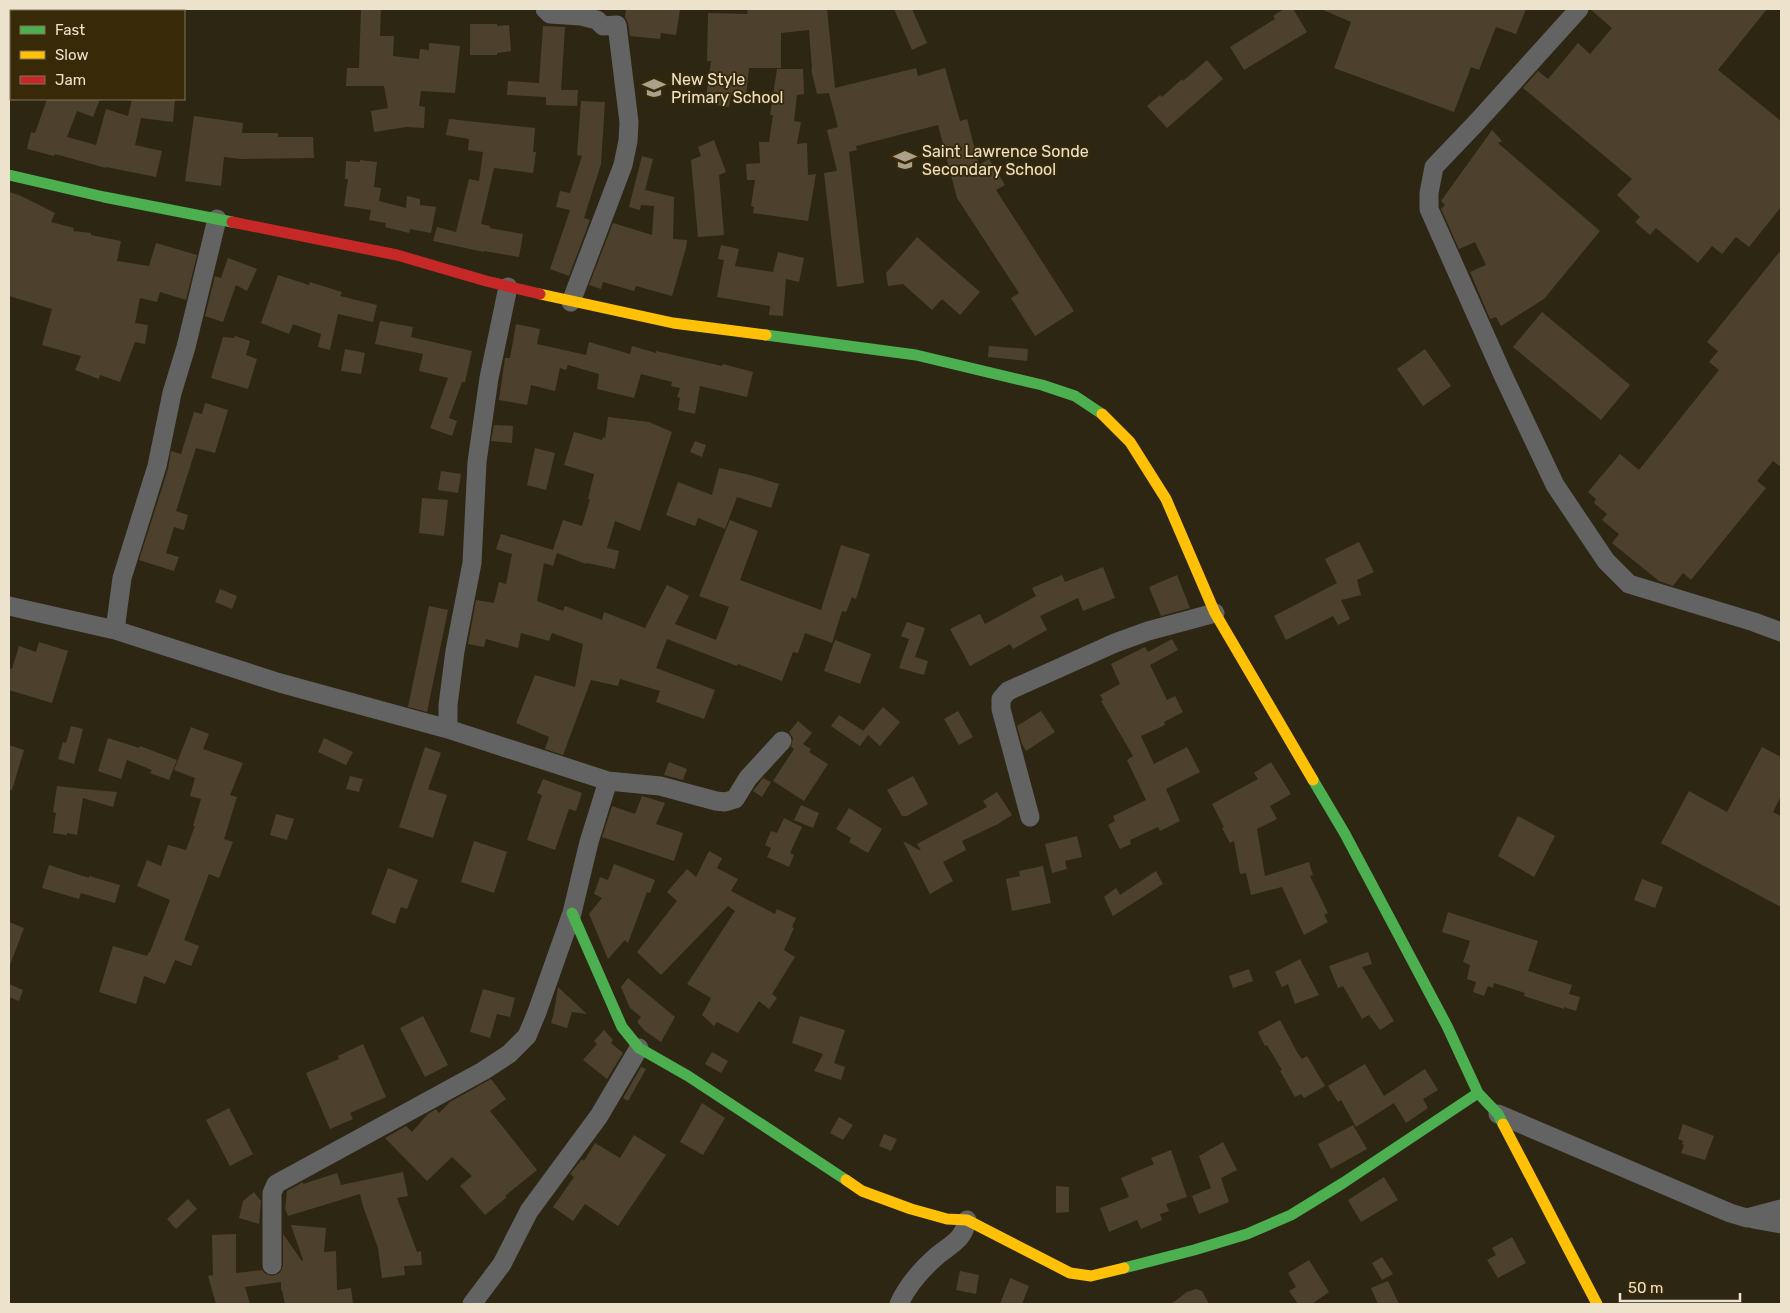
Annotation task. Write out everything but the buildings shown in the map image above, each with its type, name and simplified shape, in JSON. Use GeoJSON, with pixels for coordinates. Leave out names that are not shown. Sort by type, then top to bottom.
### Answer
{"type":"FeatureCollection","features":[{"type":"Feature","properties":{"kind":"street"},"geometry":{"type":"LineString","coordinates":[[545,9],[550,14],[580,16],[596,20],[603,26],[616,25],[629,122],[623,165],[571,302]]}},
{"type":"Feature","properties":{"kind":"street"},"geometry":{"type":"LineString","coordinates":[[1579,9],[1484,115],[1434,167],[1429,193],[1429,209],[1502,374],[1555,484],[1606,561],[1629,584],[1781,632]]}},
{"type":"Feature","properties":{"kind":"street"},"geometry":{"type":"LineString","coordinates":[[9,175],[397,255],[508,287],[673,323],[916,355],[1042,385],[1075,396],[1100,412],[1130,442],[1166,499],[1215,613],[1345,834],[1447,1026],[1478,1093],[1498,1114],[1597,1304]]}},
{"type":"Feature","properties":{"kind":"street"},"geometry":{"type":"LineString","coordinates":[[115,630],[122,578],[157,466],[172,393],[186,347],[216,219]]}},
{"type":"Feature","properties":{"kind":"street"},"geometry":{"type":"LineString","coordinates":[[448,729],[448,706],[455,651],[472,563],[477,462],[489,378],[508,287]]}},
{"type":"Feature","properties":{"kind":"street"},"geometry":{"type":"LineString","coordinates":[[9,606],[115,630],[280,683],[448,729],[608,781],[660,786],[716,802],[735,799],[748,778],[782,742]]}},
{"type":"Feature","properties":{"kind":"street"},"geometry":{"type":"LineString","coordinates":[[1030,817],[1001,709],[1001,699],[1008,691],[1115,643],[1174,623],[1215,613]]}},
{"type":"Feature","properties":{"kind":"street"},"geometry":{"type":"LineString","coordinates":[[272,1265],[272,1193],[276,1184],[483,1071],[509,1054],[527,1036],[572,913],[589,842],[608,781]]}},
{"type":"Feature","properties":{"kind":"street"},"geometry":{"type":"LineString","coordinates":[[572,913],[622,1027],[639,1048],[688,1076],[862,1191],[920,1212],[947,1219],[967,1220],[1070,1273],[1091,1276],[1194,1250],[1238,1236],[1291,1215],[1343,1183],[1478,1093]]}},
{"type":"Feature","properties":{"kind":"street"},"geometry":{"type":"LineString","coordinates":[[472,1304],[502,1264],[529,1211],[599,1116],[639,1048]]}},
{"type":"Feature","properties":{"kind":"street"},"geometry":{"type":"LineString","coordinates":[[1498,1114],[1730,1213],[1781,1224]]}},
{"type":"Feature","properties":{"kind":"street"},"geometry":{"type":"LineString","coordinates":[[1747,1218],[1781,1209]]}},
{"type":"Feature","properties":{"kind":"street"},"geometry":{"type":"LineString","coordinates":[[898,1304],[918,1275],[938,1255],[958,1241],[963,1234],[967,1220]]}},
{"type":"Feature","properties":{"kind":"traffic: fast"},"geometry":{"type":"LineString","coordinates":[[9,175],[104,197],[232,222]]}},
{"type":"Feature","properties":{"kind":"traffic: fast"},"geometry":{"type":"LineString","coordinates":[[766,335],[916,355],[1042,385],[1075,396],[1102,414]]}},
{"type":"Feature","properties":{"kind":"traffic: fast"},"geometry":{"type":"LineString","coordinates":[[1313,780],[1345,834],[1447,1026],[1478,1093],[1498,1114],[1503,1124]]}},
{"type":"Feature","properties":{"kind":"traffic: fast"},"geometry":{"type":"LineString","coordinates":[[572,913],[622,1027],[639,1048],[688,1076],[846,1180]]}},
{"type":"Feature","properties":{"kind":"traffic: fast"},"geometry":{"type":"LineString","coordinates":[[1124,1268],[1247,1234],[1291,1215],[1343,1183],[1478,1093]]}},
{"type":"Feature","properties":{"kind":"traffic: slow"},"geometry":{"type":"LineString","coordinates":[[540,294],[673,323],[766,335]]}},
{"type":"Feature","properties":{"kind":"traffic: slow"},"geometry":{"type":"LineString","coordinates":[[1102,414],[1130,442],[1166,499],[1215,613],[1313,780]]}},
{"type":"Feature","properties":{"kind":"traffic: slow"},"geometry":{"type":"LineString","coordinates":[[1503,1124],[1597,1304]]}},
{"type":"Feature","properties":{"kind":"traffic: slow"},"geometry":{"type":"LineString","coordinates":[[846,1180],[862,1191],[911,1209],[947,1219],[967,1220],[1070,1273],[1091,1276],[1124,1268]]}},
{"type":"Feature","properties":{"kind":"traffic: jam"},"geometry":{"type":"LineString","coordinates":[[232,222],[397,255],[486,281],[540,294]]}},
{"type":"Feature","properties":{"kind":"place","name":"New Style Primary School"},"geometry":{"type":"Point","coordinates":[654,88]}},
{"type":"Feature","properties":{"kind":"place","name":"Saint Lawrence Sonde Secondary School"},"geometry":{"type":"Point","coordinates":[905,160]}}]}
